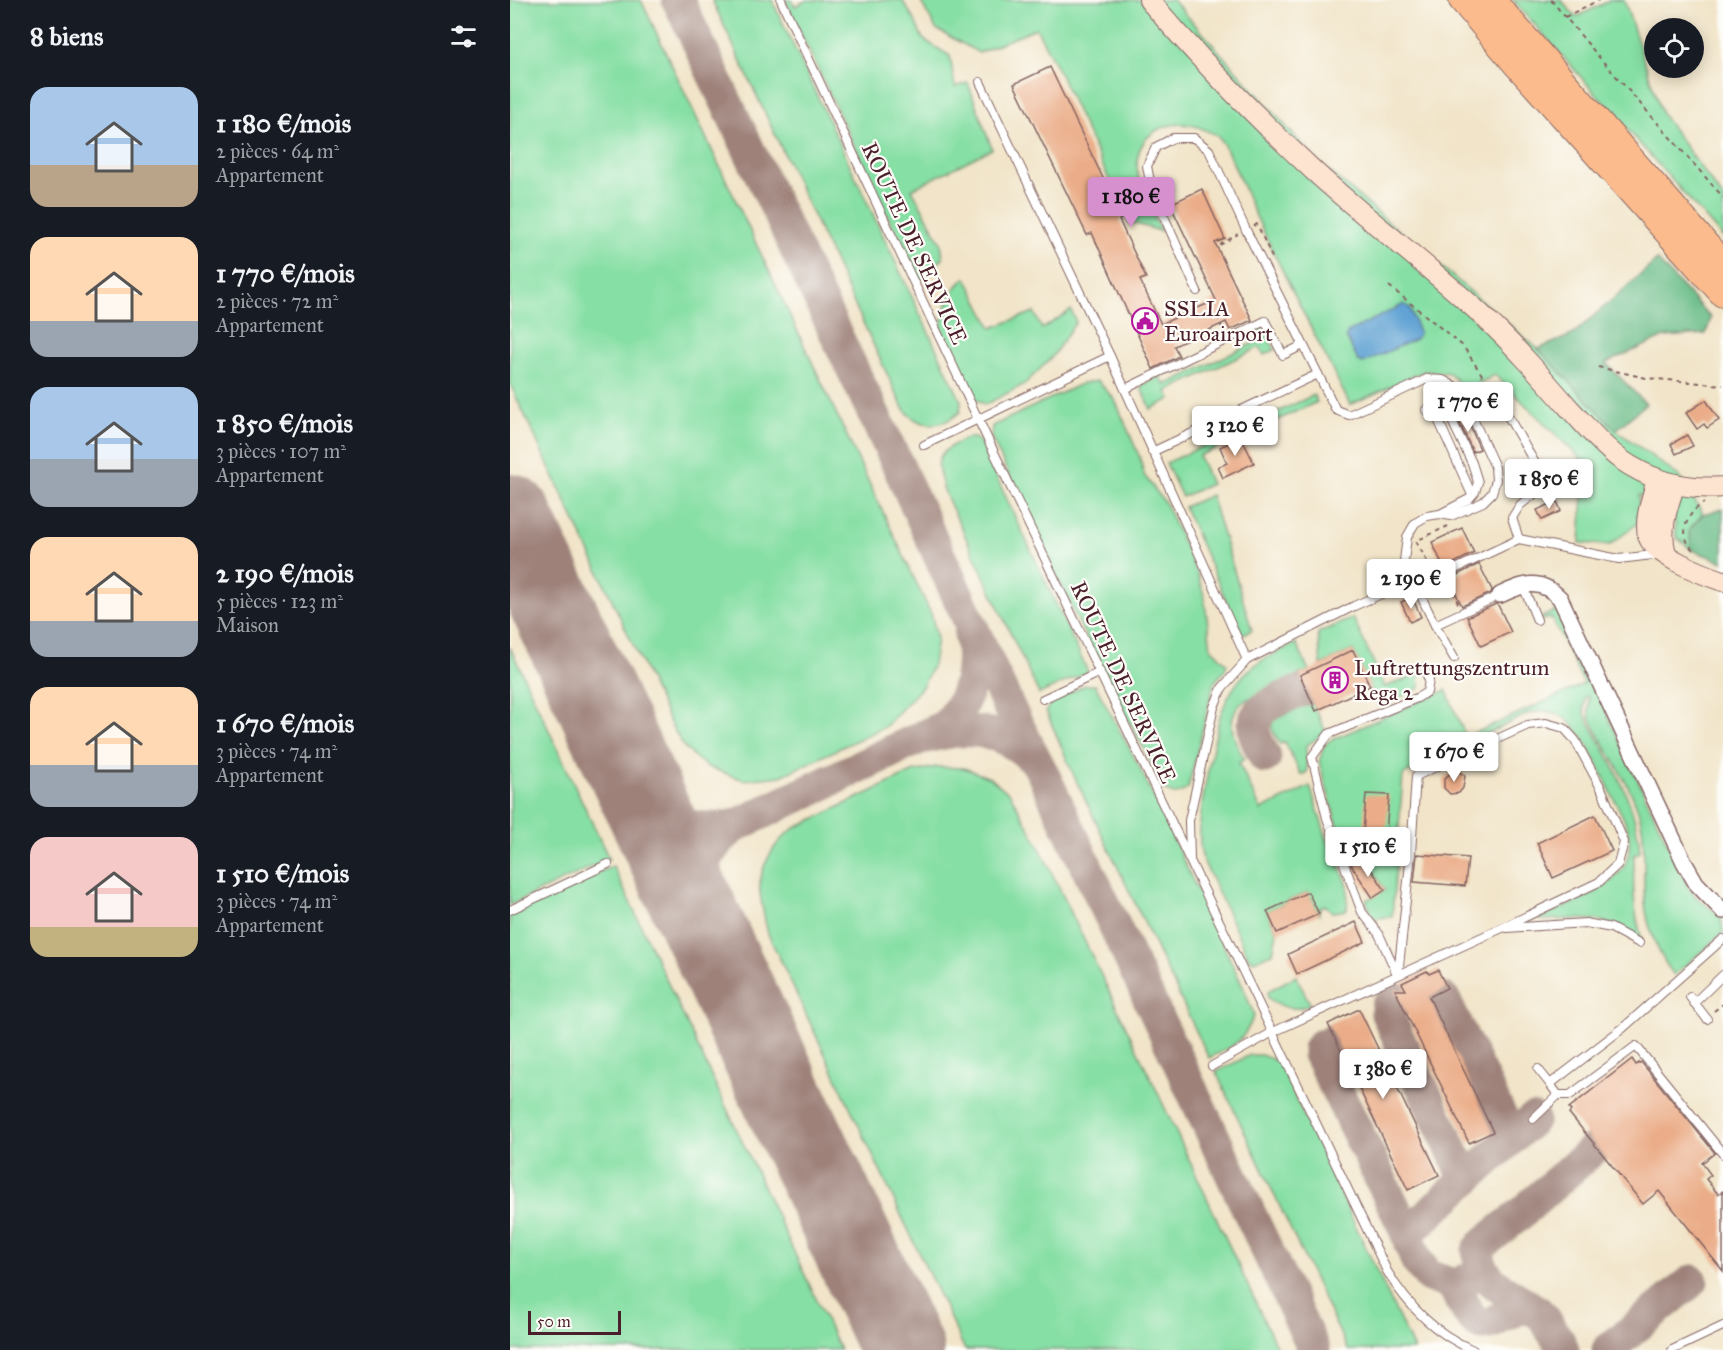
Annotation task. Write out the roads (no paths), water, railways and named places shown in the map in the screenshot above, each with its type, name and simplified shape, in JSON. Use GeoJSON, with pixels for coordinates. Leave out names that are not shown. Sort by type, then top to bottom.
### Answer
{"type":"FeatureCollection","features":[{"type":"Feature","properties":{"kind":"highway"},"geometry":{"type":"LineString","coordinates":[[1462,0],[1517,65],[1723,294]]}},
{"type":"Feature","properties":{"kind":"highway"},"geometry":{"type":"LineString","coordinates":[[1492,0],[1723,264]]}},
{"type":"Feature","properties":{"kind":"main road"},"geometry":{"type":"LineString","coordinates":[[1149,0],[1185,43],[1249,108],[1317,173],[1486,318],[1590,431],[1620,459],[1666,482],[1716,488]]}},
{"type":"Feature","properties":{"kind":"main road"},"geometry":{"type":"LineString","coordinates":[[1666,482],[1647,529],[1648,538],[1653,546],[1677,562],[1723,581]]}},
{"type":"Feature","properties":{"kind":"street"},"geometry":{"type":"LineString","coordinates":[[1500,595],[1522,585],[1539,584],[1551,588],[1560,597],[1684,862],[1696,883],[1723,911]]}},
{"type":"Feature","properties":{"kind":"lane","name":"ROUTE DE SERVICE"},"geometry":{"type":"LineString","coordinates":[[781,0],[978,419],[1387,1271],[1400,1294],[1430,1324],[1473,1350]]}},
{"type":"Feature","properties":{"kind":"lane"},"geometry":{"type":"LineString","coordinates":[[980,82],[1110,356],[1247,660]]}},
{"type":"Feature","properties":{"kind":"lane"},"geometry":{"type":"LineString","coordinates":[[1197,291],[1151,187],[1147,166],[1156,147],[1173,138],[1194,138],[1209,150],[1336,410],[1349,415],[1427,379],[1443,380],[1454,386],[1464,399],[1495,467],[1496,480],[1492,493],[1483,502],[1450,516],[1440,514]]}},
{"type":"Feature","properties":{"kind":"lane"},"geometry":{"type":"LineString","coordinates":[[1125,389],[1265,321],[1283,355],[1303,345]]}},
{"type":"Feature","properties":{"kind":"lane"},"geometry":{"type":"LineString","coordinates":[[924,445],[1110,356]]}},
{"type":"Feature","properties":{"kind":"lane"},"geometry":{"type":"LineString","coordinates":[[1152,452],[1318,374]]}},
{"type":"Feature","properties":{"kind":"lane"},"geometry":{"type":"LineString","coordinates":[[1427,379],[1437,389],[1472,463],[1478,482],[1469,499],[1440,514],[1427,516],[1414,523],[1407,537],[1404,561],[1454,658]]}},
{"type":"Feature","properties":{"kind":"lane"},"geometry":{"type":"LineString","coordinates":[[1494,392],[1547,484],[1520,505],[1512,518],[1519,539]]}},
{"type":"Feature","properties":{"kind":"lane"},"geometry":{"type":"LineString","coordinates":[[1425,410],[1432,406],[1444,439],[1472,495]]}},
{"type":"Feature","properties":{"kind":"lane"},"geometry":{"type":"LineString","coordinates":[[1190,863],[1189,820],[1214,707],[1222,688],[1247,660],[1329,618],[1413,580],[1434,579],[1519,539],[1619,559],[1666,554]]}},
{"type":"Feature","properties":{"kind":"lane"},"geometry":{"type":"LineString","coordinates":[[1522,585],[1538,620]]}},
{"type":"Feature","properties":{"kind":"lane"},"geometry":{"type":"LineString","coordinates":[[1435,625],[1500,595]]}},
{"type":"Feature","properties":{"kind":"lane"},"geometry":{"type":"LineString","coordinates":[[1398,975],[1379,934],[1362,912],[1328,818],[1312,757],[1329,734],[1418,698],[1427,692],[1429,680],[1424,668]]}},
{"type":"Feature","properties":{"kind":"lane"},"geometry":{"type":"LineString","coordinates":[[1043,699],[1100,672]]}},
{"type":"Feature","properties":{"kind":"lane"},"geometry":{"type":"LineString","coordinates":[[1212,1066],[1273,1032],[1502,928],[1599,882],[1618,864],[1624,842],[1601,788],[1575,740],[1564,729],[1546,723],[1528,725],[1416,776],[1411,853],[1398,975]]}},
{"type":"Feature","properties":{"kind":"lane"},"geometry":{"type":"LineString","coordinates":[[510,910],[608,864]]}},
{"type":"Feature","properties":{"kind":"lane"},"geometry":{"type":"LineString","coordinates":[[1502,928],[1586,923],[1611,928],[1639,943]]}},
{"type":"Feature","properties":{"kind":"lane"},"geometry":{"type":"LineString","coordinates":[[1550,1084],[1623,1028],[1723,939]]}},
{"type":"Feature","properties":{"kind":"lane"},"geometry":{"type":"LineString","coordinates":[[1709,1017],[1692,1000],[1723,975]]}},
{"type":"Feature","properties":{"kind":"lane"},"geometry":{"type":"LineString","coordinates":[[1533,1119],[1558,1095],[1570,1095],[1636,1046],[1723,1154]]}},
{"type":"Feature","properties":{"kind":"lane"},"geometry":{"type":"LineString","coordinates":[[1538,1069],[1558,1095]]}},
{"type":"Feature","properties":{"kind":"lane"},"geometry":{"type":"LineString","coordinates":[[1672,1350],[1723,1326]]}},
{"type":"Feature","properties":{"kind":"water"},"geometry":{"type":"Polygon","coordinates":[[[1404,304],[1410,308],[1419,333],[1416,339],[1363,363],[1358,361],[1346,337],[1348,332],[1404,304]]]}},
{"type":"Feature","properties":{"kind":"place","name":"SSLIA Euroairport"},"geometry":{"type":"Point","coordinates":[1145,321]}},
{"type":"Feature","properties":{"kind":"place","name":"Luftrettungszentrum Rega 2"},"geometry":{"type":"Point","coordinates":[1335,680]}}]}
